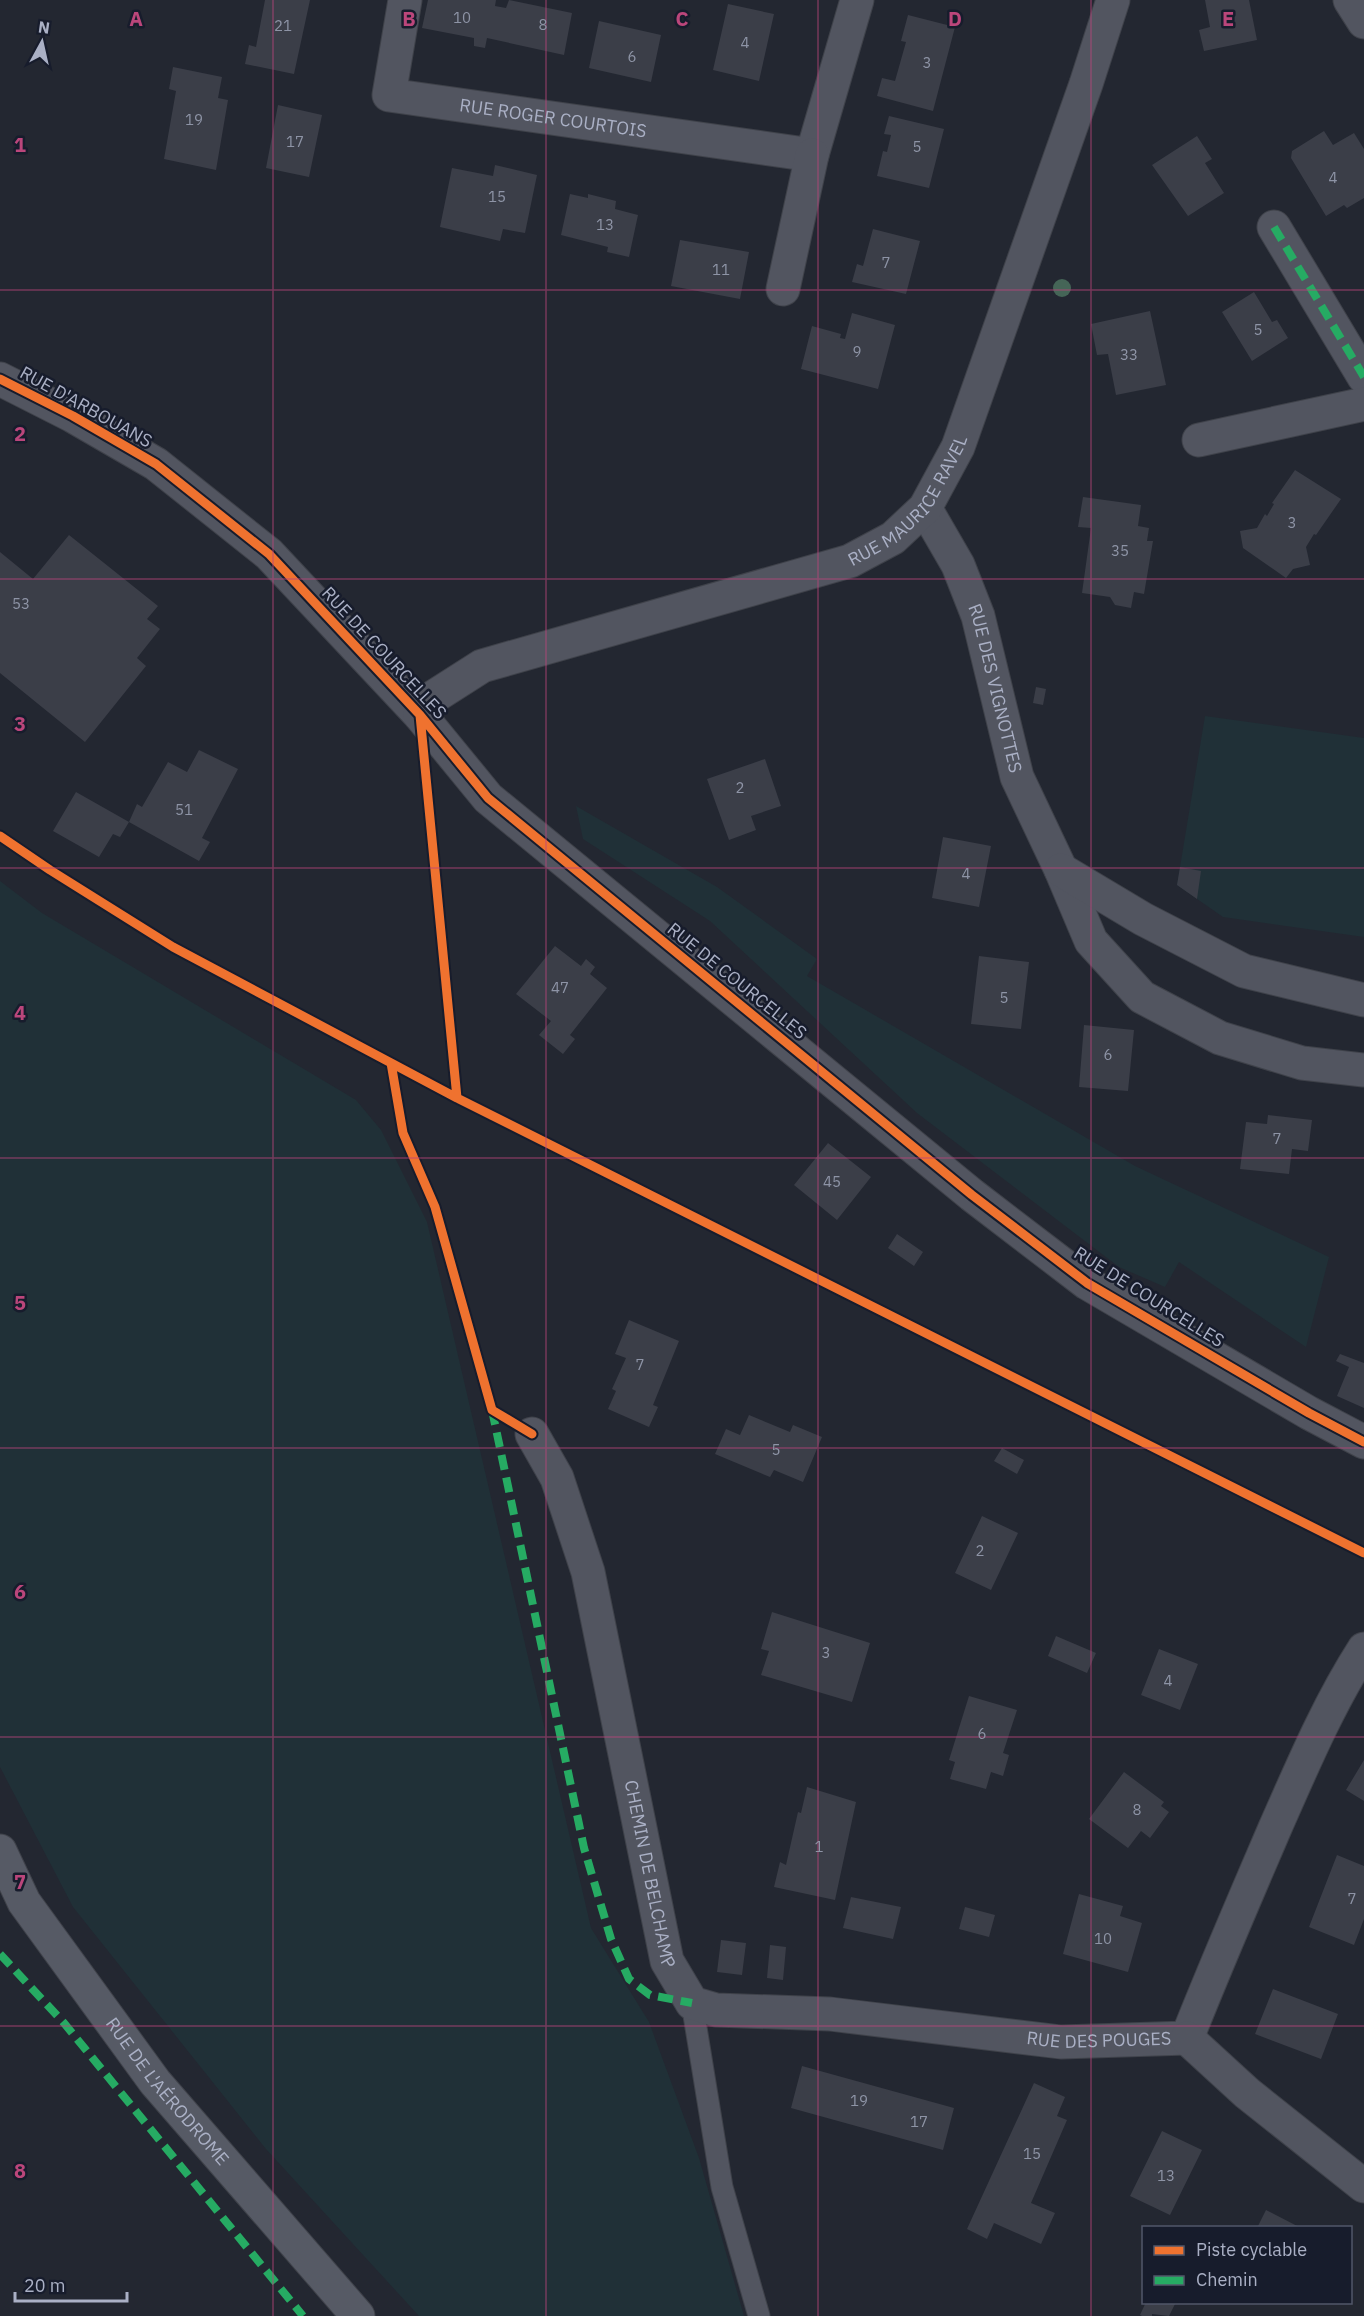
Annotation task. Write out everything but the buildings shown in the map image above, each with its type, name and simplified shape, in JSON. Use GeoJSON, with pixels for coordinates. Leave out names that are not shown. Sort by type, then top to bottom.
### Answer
{"type":"FeatureCollection","features":[{"type":"Feature","properties":{"kind":"street","name":"RUE ROGER COURTOIS"},"geometry":{"type":"LineString","coordinates":[[405,0],[389,94],[812,155]]}},
{"type":"Feature","properties":{"kind":"street"},"geometry":{"type":"LineString","coordinates":[[783,289],[812,155],[857,0]]}},
{"type":"Feature","properties":{"kind":"street","name":"RUE MAURICE RAVEL"},"geometry":{"type":"LineString","coordinates":[[420,715],[435,696],[482,666],[850,561],[894,538],[925,508],[958,447],[1086,84],[1113,0]]}},
{"type":"Feature","properties":{"kind":"street"},"geometry":{"type":"LineString","coordinates":[[1350,0],[1364,22]]}},
{"type":"Feature","properties":{"kind":"street"},"geometry":{"type":"LineString","coordinates":[[1274,227],[1364,377]]}},
{"type":"Feature","properties":{"kind":"street","name":"RUE D'ARBOUANS"},"geometry":{"type":"LineString","coordinates":[[0,379],[73,416],[156,464]]}},
{"type":"Feature","properties":{"kind":"street"},"geometry":{"type":"LineString","coordinates":[[1198,440],[1364,404]]}},
{"type":"Feature","properties":{"kind":"street","name":"RUE DE COURCELLES"},"geometry":{"type":"LineString","coordinates":[[156,464],[269,554],[420,715],[488,798],[972,1195],[1087,1282],[1309,1413],[1364,1442]]}},
{"type":"Feature","properties":{"kind":"street","name":"RUE DES VIGNOTTES"},"geometry":{"type":"LineString","coordinates":[[925,508],[958,565],[978,616],[1017,777],[1061,870],[1091,941],[1142,997],[1220,1038],[1302,1063],[1364,1070]]}},
{"type":"Feature","properties":{"kind":"street"},"geometry":{"type":"LineString","coordinates":[[1061,870],[1143,919],[1244,971],[1364,1000]]}},
{"type":"Feature","properties":{"kind":"street","name":"CHEMIN DE BELCHAMP"},"geometry":{"type":"LineString","coordinates":[[531,1434],[557,1478],[588,1572],[667,1960],[692,2002]]}},
{"type":"Feature","properties":{"kind":"street","name":"RUE DES POUGES"},"geometry":{"type":"LineString","coordinates":[[692,2002],[716,2010],[830,2014],[1061,2042],[1187,2038],[1293,1788],[1341,1684],[1364,1649]]}},
{"type":"Feature","properties":{"kind":"street","name":"RUE DE L'AÉRODROME"},"geometry":{"type":"LineString","coordinates":[[0,1851],[24,1902],[155,2082],[358,2316]]}},
{"type":"Feature","properties":{"kind":"street"},"geometry":{"type":"LineString","coordinates":[[1187,2038],[1247,2092],[1364,2186]]}},
{"type":"Feature","properties":{"kind":"lane","name":"CHEMIN DE BELCHAMP"},"geometry":{"type":"LineString","coordinates":[[692,2002],[722,2187],[759,2316]]}},
{"type":"Feature","properties":{"kind":"shaded area"},"geometry":{"type":"Polygon","coordinates":[[[1205,716],[1364,738],[1364,937],[1223,917],[1177,885],[1205,716]]]}},
{"type":"Feature","properties":{"kind":"shaded area"},"geometry":{"type":"Polygon","coordinates":[[[576,806],[717,887],[817,959],[807,976],[1135,1166],[1329,1257],[1306,1347],[1179,1262],[1165,1287],[1119,1267],[917,1113],[710,921],[583,839],[576,806]]]}},
{"type":"Feature","properties":{"kind":"shaded area"},"geometry":{"type":"Polygon","coordinates":[[[0,881],[42,913],[356,1100],[381,1130],[427,1222],[591,1928],[649,2022],[699,2158],[744,2316],[419,2316],[266,2149],[73,1907],[0,1767],[0,881]]]}},
{"type":"Feature","properties":{"kind":"marked path"},"geometry":{"type":"LineString","coordinates":[[1274,227],[1364,377]]}},
{"type":"Feature","properties":{"kind":"marked path"},"geometry":{"type":"LineString","coordinates":[[492,1410],[584,1848],[611,1939],[629,1979],[650,1995],[692,2003]]}},
{"type":"Feature","properties":{"kind":"marked path"},"geometry":{"type":"LineString","coordinates":[[0,1954],[64,2023],[303,2316]]}},
{"type":"Feature","properties":{"kind":"cycle path"},"geometry":{"type":"LineString","coordinates":[[0,379],[73,416],[156,464],[269,554],[420,715],[488,798],[972,1195],[1087,1283],[1309,1413],[1364,1442]]}},
{"type":"Feature","properties":{"kind":"cycle path"},"geometry":{"type":"LineString","coordinates":[[420,715],[457,1098]]}},
{"type":"Feature","properties":{"kind":"cycle path"},"geometry":{"type":"LineString","coordinates":[[0,836],[173,947],[457,1098],[1364,1553]]}},
{"type":"Feature","properties":{"kind":"cycle path"},"geometry":{"type":"LineString","coordinates":[[391,1063],[403,1133],[435,1207],[492,1410],[532,1434]]}}]}
